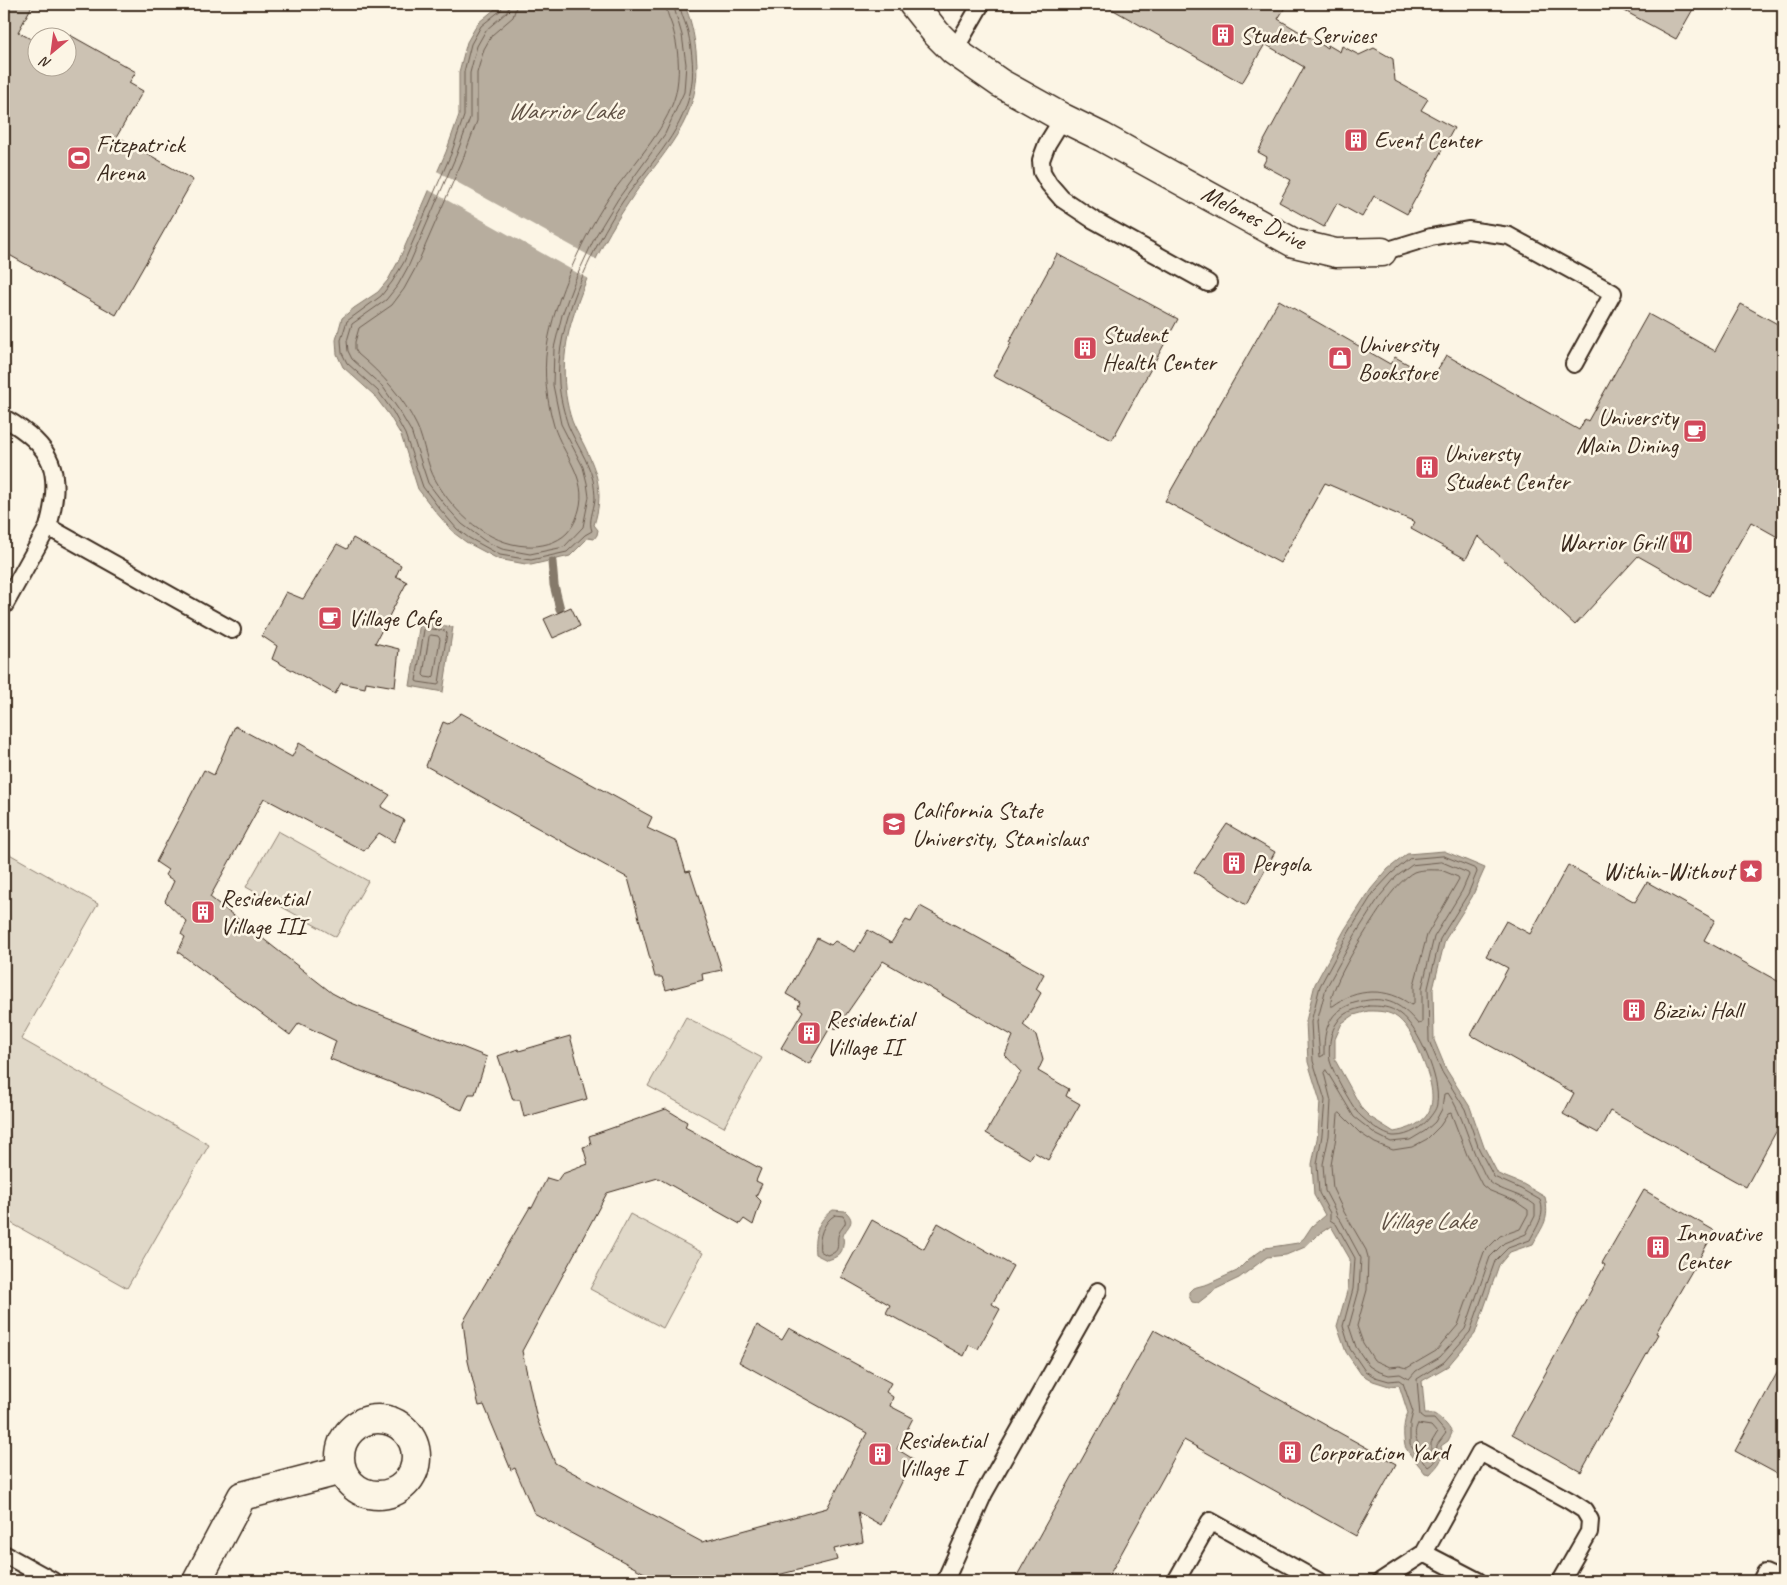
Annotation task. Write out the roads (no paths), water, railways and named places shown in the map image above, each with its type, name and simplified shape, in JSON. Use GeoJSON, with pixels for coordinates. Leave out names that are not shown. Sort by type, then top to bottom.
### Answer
{"type":"FeatureCollection","features":[{"type":"Feature","properties":{"kind":"street","name":"Melones Drive"},"geometry":{"type":"LineString","coordinates":[[913,4],[936,33],[954,50],[1000,83],[1294,243],[1336,253],[1382,252]]}},
{"type":"Feature","properties":{"kind":"street"},"geometry":{"type":"LineString","coordinates":[[196,1581],[242,1496],[342,1470]]}},
{"type":"Feature","properties":{"kind":"lane"},"geometry":{"type":"LineString","coordinates":[[954,50],[981,4]]}},
{"type":"Feature","properties":{"kind":"lane"},"geometry":{"type":"LineString","coordinates":[[1063,118],[1041,160],[1042,172],[1049,184],[1062,198],[1092,219],[1208,283]]}},
{"type":"Feature","properties":{"kind":"lane","name":"Melones Drive"},"geometry":{"type":"LineString","coordinates":[[1382,252],[1431,237],[1468,230],[1509,236],[1613,293],[1574,364]]}},
{"type":"Feature","properties":{"kind":"lane"},"geometry":{"type":"LineString","coordinates":[[4,418],[34,439],[44,452],[52,466],[56,489],[48,527],[4,606]]}},
{"type":"Feature","properties":{"kind":"lane"},"geometry":{"type":"LineString","coordinates":[[48,527],[232,630]]}},
{"type":"Feature","properties":{"kind":"lane"},"geometry":{"type":"LineString","coordinates":[[945,1581],[984,1493],[1098,1291]]}},
{"type":"Feature","properties":{"kind":"lane"},"geometry":{"type":"LineString","coordinates":[[1381,1581],[1424,1553],[1480,1452],[1584,1510],[1590,1520],[1589,1532],[1561,1581]]}},
{"type":"Feature","properties":{"kind":"lane"},"geometry":{"type":"LineString","coordinates":[[1176,1581],[1210,1520],[1318,1581]]}},
{"type":"Feature","properties":{"kind":"lane"},"geometry":{"type":"LineString","coordinates":[[1424,1553],[1478,1581]]}},
{"type":"Feature","properties":{"kind":"lane"},"geometry":{"type":"LineString","coordinates":[[4,1554],[53,1581]]}},
{"type":"Feature","properties":{"kind":"lane"},"geometry":{"type":"LineString","coordinates":[[1760,1581],[1765,1573],[1783,1581]]}},
{"type":"Feature","properties":{"kind":"water","name":"Warrior Lake"},"geometry":{"type":"Polygon","coordinates":[[[501,4],[684,4],[689,15],[696,51],[697,76],[687,117],[666,151],[627,205],[603,245],[589,273],[569,330],[564,369],[566,396],[573,424],[596,475],[599,503],[594,525],[598,530],[597,535],[594,539],[588,538],[570,556],[531,565],[498,559],[466,542],[454,533],[418,489],[401,435],[389,415],[374,395],[343,367],[337,354],[336,340],[342,318],[378,292],[388,280],[399,260],[446,152],[459,115],[459,72],[467,42],[478,23],[501,4]]]}},
{"type":"Feature","properties":{"kind":"water"},"geometry":{"type":"Polygon","coordinates":[[[420,622],[453,627],[443,692],[410,686],[420,622]]]}},
{"type":"Feature","properties":{"kind":"water","name":"Village Lake"},"geometry":{"type":"Polygon","coordinates":[[[1444,851],[1485,868],[1472,897],[1445,940],[1433,989],[1434,1040],[1446,1069],[1470,1107],[1484,1147],[1498,1174],[1523,1184],[1545,1197],[1547,1211],[1543,1227],[1533,1244],[1510,1252],[1499,1265],[1475,1334],[1448,1366],[1422,1381],[1425,1414],[1437,1416],[1447,1425],[1452,1433],[1448,1441],[1441,1446],[1441,1459],[1430,1474],[1425,1473],[1405,1446],[1404,1429],[1408,1413],[1399,1385],[1389,1386],[1373,1381],[1361,1374],[1346,1352],[1337,1326],[1348,1288],[1350,1259],[1331,1226],[1316,1236],[1305,1247],[1286,1255],[1267,1257],[1239,1278],[1216,1289],[1198,1303],[1192,1302],[1189,1296],[1189,1292],[1193,1288],[1208,1284],[1237,1271],[1249,1259],[1265,1248],[1298,1243],[1312,1226],[1325,1215],[1314,1195],[1312,1164],[1318,1134],[1320,1101],[1308,1062],[1306,1021],[1315,984],[1345,929],[1371,889],[1388,869],[1407,854],[1444,851]],[[1368,1011],[1354,1015],[1342,1023],[1335,1039],[1335,1060],[1362,1109],[1370,1117],[1394,1132],[1410,1128],[1421,1122],[1428,1114],[1431,1105],[1432,1094],[1427,1071],[1406,1026],[1391,1014],[1368,1011]]]}},
{"type":"Feature","properties":{"kind":"water"},"geometry":{"type":"Polygon","coordinates":[[[833,1210],[845,1211],[849,1215],[851,1222],[844,1233],[843,1247],[840,1253],[836,1257],[827,1260],[815,1254],[815,1241],[820,1223],[833,1210]]]}},
{"type":"Feature","properties":{"kind":"waterway"},"geometry":{"type":"LineString","coordinates":[[552,562],[554,585],[560,609]]}},
{"type":"Feature","properties":{"kind":"place","name":"Student Services"},"geometry":{"type":"Point","coordinates":[1223,35]}},
{"type":"Feature","properties":{"kind":"place","name":"Event Center"},"geometry":{"type":"Point","coordinates":[1356,140]}},
{"type":"Feature","properties":{"kind":"place","name":"Fitzpatrick Arena"},"geometry":{"type":"Point","coordinates":[79,158]}},
{"type":"Feature","properties":{"kind":"place","name":"Student Health Center"},"geometry":{"type":"Point","coordinates":[1085,348]}},
{"type":"Feature","properties":{"kind":"place","name":"University Bookstore"},"geometry":{"type":"Point","coordinates":[1340,358]}},
{"type":"Feature","properties":{"kind":"place","name":"University Main Dining"},"geometry":{"type":"Point","coordinates":[1695,431]}},
{"type":"Feature","properties":{"kind":"place","name":"Universty Student Center"},"geometry":{"type":"Point","coordinates":[1427,467]}},
{"type":"Feature","properties":{"kind":"place","name":"Warrior Grill"},"geometry":{"type":"Point","coordinates":[1681,542]}},
{"type":"Feature","properties":{"kind":"place","name":"Village Cafe"},"geometry":{"type":"Point","coordinates":[330,618]}},
{"type":"Feature","properties":{"kind":"place","name":"California State University, Stanislaus"},"geometry":{"type":"Point","coordinates":[894,824]}},
{"type":"Feature","properties":{"kind":"place","name":"Pergola"},"geometry":{"type":"Point","coordinates":[1234,863]}},
{"type":"Feature","properties":{"kind":"place","name":"Within-Without"},"geometry":{"type":"Point","coordinates":[1751,871]}},
{"type":"Feature","properties":{"kind":"place","name":"Residential Village III"},"geometry":{"type":"Point","coordinates":[203,912]}},
{"type":"Feature","properties":{"kind":"place","name":"Bizzini Hall"},"geometry":{"type":"Point","coordinates":[1634,1010]}},
{"type":"Feature","properties":{"kind":"place","name":"Residential Village II"},"geometry":{"type":"Point","coordinates":[809,1033]}},
{"type":"Feature","properties":{"kind":"place","name":"Innovative Center"},"geometry":{"type":"Point","coordinates":[1658,1247]}},
{"type":"Feature","properties":{"kind":"place","name":"Corporation Yard"},"geometry":{"type":"Point","coordinates":[1290,1452]}},
{"type":"Feature","properties":{"kind":"place","name":"Residential Village I"},"geometry":{"type":"Point","coordinates":[880,1454]}}]}
